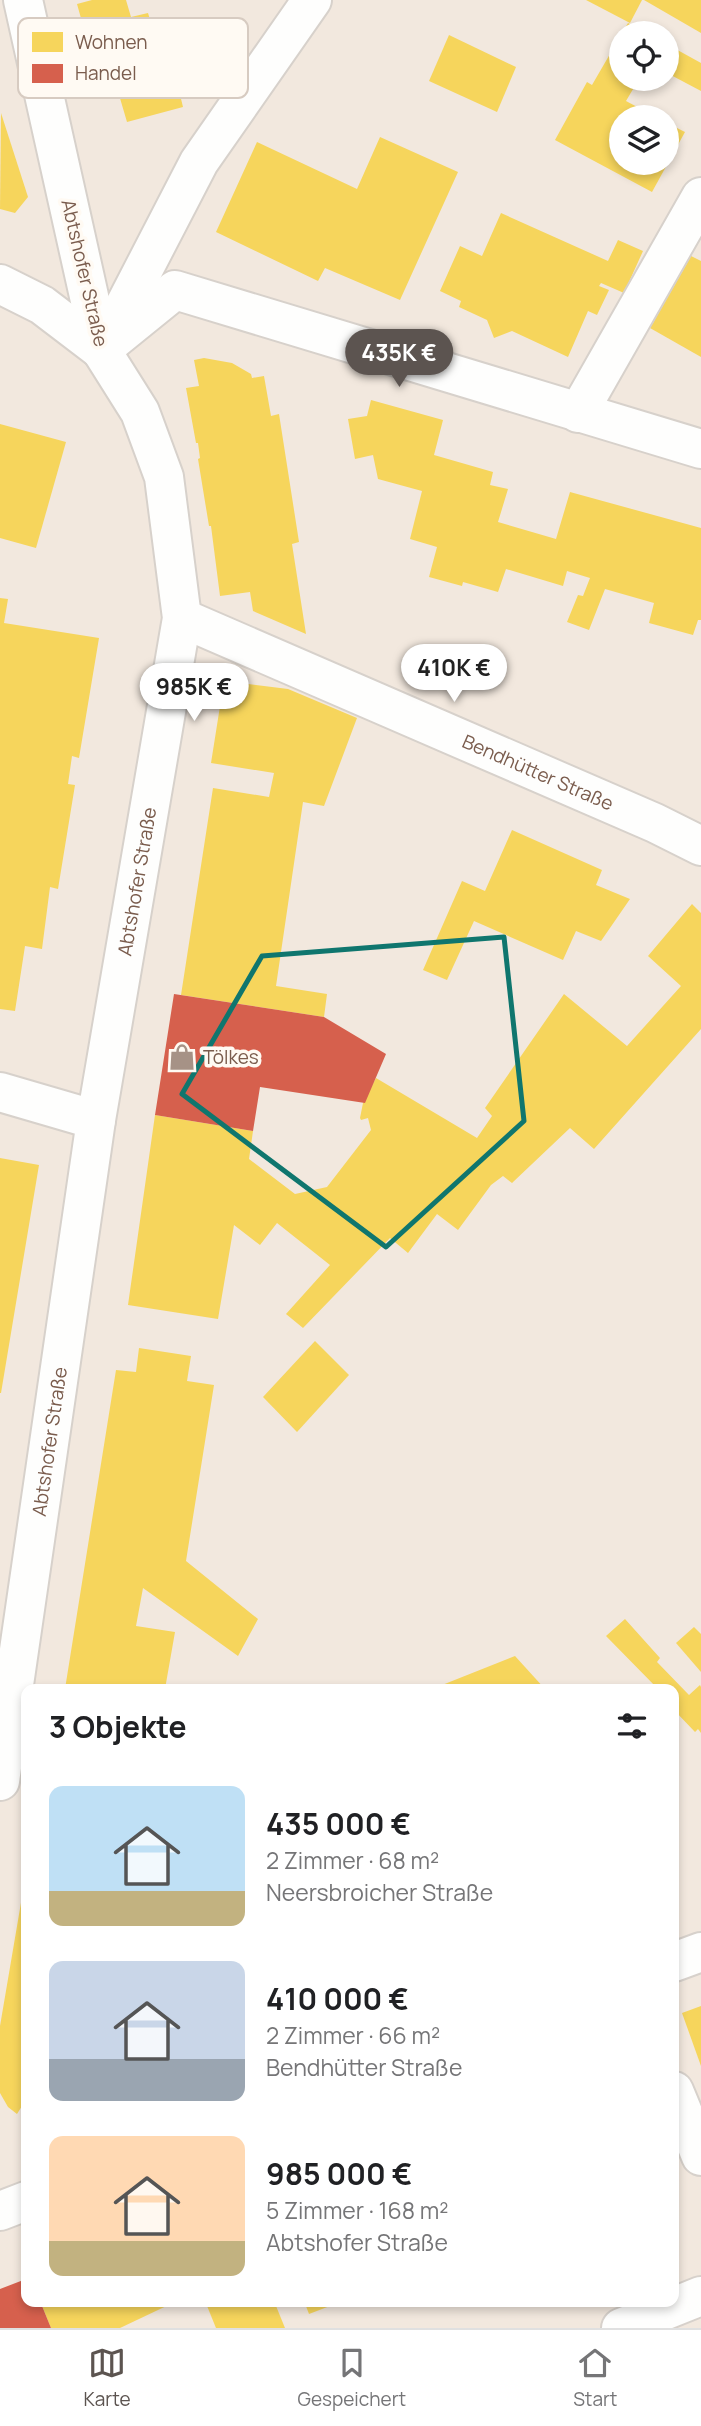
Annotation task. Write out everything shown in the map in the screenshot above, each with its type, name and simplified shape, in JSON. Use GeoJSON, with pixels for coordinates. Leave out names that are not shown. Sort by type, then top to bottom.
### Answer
{"type":"FeatureCollection","features":[{"type":"Feature","properties":{"kind":"street","name":"Abtshofer Straße"},"geometry":{"type":"LineString","coordinates":[[23,0],[27,18]]}},
{"type":"Feature","properties":{"kind":"street"},"geometry":{"type":"LineString","coordinates":[[248,92],[312,0]]}},
{"type":"Feature","properties":{"kind":"street","name":"Abtshofer Straße"},"geometry":{"type":"LineString","coordinates":[[0,1781],[96,1120],[181,618],[164,477],[140,412],[101,350],[45,98]]}},
{"type":"Feature","properties":{"kind":"street"},"geometry":{"type":"LineString","coordinates":[[101,350],[199,162],[244,98]]}},
{"type":"Feature","properties":{"kind":"street"},"geometry":{"type":"LineString","coordinates":[[578,412],[701,197]]}},
{"type":"Feature","properties":{"kind":"street"},"geometry":{"type":"LineString","coordinates":[[0,284],[43,305],[101,350]]}},
{"type":"Feature","properties":{"kind":"street"},"geometry":{"type":"LineString","coordinates":[[101,350],[175,290],[578,412],[700,446]]}},
{"type":"Feature","properties":{"kind":"street","name":"Bendhütter Straße"},"geometry":{"type":"LineString","coordinates":[[181,618],[655,823],[701,846]]}},
{"type":"Feature","properties":{"kind":"street"},"geometry":{"type":"LineString","coordinates":[[0,1092],[96,1120]]}},
{"type":"Feature","properties":{"kind":"street"},"geometry":{"type":"LineString","coordinates":[[679,1960],[701,1952]]}},
{"type":"Feature","properties":{"kind":"street"},"geometry":{"type":"LineString","coordinates":[[679,2103],[701,2156]]}},
{"type":"Feature","properties":{"kind":"street"},"geometry":{"type":"LineString","coordinates":[[0,2211],[21,2204]]}},
{"type":"Feature","properties":{"kind":"street"},"geometry":{"type":"LineString","coordinates":[[679,2305],[701,2296]]}},
{"type":"Feature","properties":{"kind":"street"},"geometry":{"type":"LineString","coordinates":[[621,2328],[674,2307]]}},
{"type":"Feature","properties":{"kind":"highlighted area"},"geometry":{"type":"Polygon","coordinates":[[[504,937],[524,1121],[386,1247],[182,1094],[262,956],[504,937]]]}},
{"type":"Feature","properties":{"kind":"shaded area"},"geometry":{"type":"Polygon","coordinates":[[[0,0],[701,0],[701,2328],[0,2328],[0,0]]]}},
{"type":"Feature","properties":{"kind":"building: Wohnen"},"geometry":{"type":"Polygon","coordinates":[[[92,0],[126,0],[131,17],[148,13],[150,18],[81,18],[77,4],[92,0]]]}},
{"type":"Feature","properties":{"kind":"building: Wohnen"},"geometry":{"type":"Polygon","coordinates":[[[586,0],[642,0],[631,21],[586,0]]]}},
{"type":"Feature","properties":{"kind":"building: Wohnen"},"geometry":{"type":"Polygon","coordinates":[[[644,0],[701,0],[701,33],[644,0]]]}},
{"type":"Feature","properties":{"kind":"building: Wohnen"},"geometry":{"type":"Polygon","coordinates":[[[449,35],[516,67],[497,112],[429,81],[449,35]]]}},
{"type":"Feature","properties":{"kind":"building: Wohnen"},"geometry":{"type":"Polygon","coordinates":[[[679,51],[701,63],[701,91],[679,79],[679,51]]]}},
{"type":"Feature","properties":{"kind":"building: Wohnen"},"geometry":{"type":"Polygon","coordinates":[[[609,56],[609,91],[632,91],[626,101],[634,105],[609,105],[609,169],[555,140],[587,82],[592,85],[609,56]]]}},
{"type":"Feature","properties":{"kind":"building: Wohnen"},"geometry":{"type":"Polygon","coordinates":[[[120,98],[181,98],[183,107],[127,122],[120,98]]]}},
{"type":"Feature","properties":{"kind":"building: Wohnen"},"geometry":{"type":"Polygon","coordinates":[[[1,113],[28,197],[15,213],[0,209],[1,113]]]}},
{"type":"Feature","properties":{"kind":"building: Wohnen"},"geometry":{"type":"Polygon","coordinates":[[[679,129],[685,132],[679,143],[679,129]]]}},
{"type":"Feature","properties":{"kind":"building: Wohnen"},"geometry":{"type":"Polygon","coordinates":[[[380,137],[458,172],[400,300],[325,268],[318,281],[216,232],[257,142],[357,189],[380,137]]]}},
{"type":"Feature","properties":{"kind":"building: Wohnen"},"geometry":{"type":"Polygon","coordinates":[[[620,175],[661,175],[652,192],[620,175]]]}},
{"type":"Feature","properties":{"kind":"building: Wohnen"},"geometry":{"type":"Polygon","coordinates":[[[501,213],[608,261],[618,240],[643,251],[624,293],[601,283],[599,286],[609,290],[597,315],[588,311],[568,357],[512,331],[494,338],[487,320],[459,307],[461,301],[440,291],[460,246],[482,256],[501,213]]]}},
{"type":"Feature","properties":{"kind":"building: Wohnen"},"geometry":{"type":"Polygon","coordinates":[[[691,256],[701,261],[701,357],[650,328],[691,256]]]}},
{"type":"Feature","properties":{"kind":"building: Wohnen"},"geometry":{"type":"Polygon","coordinates":[[[204,358],[232,363],[251,374],[252,378],[264,376],[271,416],[279,414],[299,542],[292,544],[306,634],[253,611],[250,592],[220,596],[211,526],[198,459],[198,443],[186,388],[199,386],[194,360],[204,358]]]}},
{"type":"Feature","properties":{"kind":"building: Wohnen"},"geometry":{"type":"Polygon","coordinates":[[[371,400],[443,420],[434,455],[493,472],[490,485],[508,489],[498,522],[556,539],[570,492],[701,528],[701,620],[698,620],[693,635],[649,623],[654,603],[605,589],[589,630],[567,622],[578,595],[583,596],[590,578],[567,571],[563,586],[506,569],[498,592],[463,582],[462,586],[429,577],[437,547],[410,539],[422,491],[378,479],[373,455],[355,459],[348,419],[367,416],[371,400]]]}},
{"type":"Feature","properties":{"kind":"building: Wohnen"},"geometry":{"type":"Polygon","coordinates":[[[0,424],[66,442],[36,548],[0,538],[0,424]]]}},
{"type":"Feature","properties":{"kind":"building: Wohnen"},"geometry":{"type":"Polygon","coordinates":[[[0,598],[8,599],[4,623],[99,638],[79,758],[72,756],[68,784],[75,785],[58,889],[50,887],[42,949],[25,946],[15,1011],[0,1009],[0,598]]]}},
{"type":"Feature","properties":{"kind":"building: Wohnen"},"geometry":{"type":"Polygon","coordinates":[[[224,681],[288,689],[357,718],[324,806],[303,802],[276,986],[327,994],[324,1017],[181,995],[213,788],[269,797],[274,773],[211,763],[224,681]]]}},
{"type":"Feature","properties":{"kind":"building: Wohnen"},"geometry":{"type":"Polygon","coordinates":[[[512,830],[602,870],[596,885],[630,899],[601,941],[576,931],[563,960],[474,921],[447,980],[423,970],[462,881],[485,891],[512,830]]]}},
{"type":"Feature","properties":{"kind":"building: Wohnen"},"geometry":{"type":"Polygon","coordinates":[[[692,904],[701,913],[701,1029],[594,1149],[570,1128],[512,1183],[503,1176],[491,1185],[458,1230],[437,1214],[408,1253],[390,1238],[303,1328],[286,1314],[330,1265],[277,1223],[260,1245],[234,1225],[218,1319],[128,1305],[155,1115],[253,1131],[249,1159],[295,1194],[327,1187],[371,1130],[368,1118],[360,1118],[363,1103],[376,1078],[477,1138],[492,1116],[485,1108],[564,994],[627,1046],[681,986],[648,956],[692,904]]]}},
{"type":"Feature","properties":{"kind":"building: Wohnen"},"geometry":{"type":"Polygon","coordinates":[[[0,1158],[39,1165],[1,1393],[0,1393],[0,1158]]]}},
{"type":"Feature","properties":{"kind":"building: Wohnen"},"geometry":{"type":"Polygon","coordinates":[[[315,1341],[349,1375],[297,1432],[263,1397],[315,1341]]]}},
{"type":"Feature","properties":{"kind":"building: Wohnen"},"geometry":{"type":"Polygon","coordinates":[[[139,1348],[191,1356],[187,1381],[214,1385],[186,1561],[258,1619],[238,1656],[143,1588],[136,1626],[175,1632],[166,1684],[66,1684],[116,1370],[136,1372],[139,1348]]]}},
{"type":"Feature","properties":{"kind":"building: Wohnen"},"geometry":{"type":"Polygon","coordinates":[[[625,1619],[660,1658],[657,1662],[678,1684],[653,1684],[606,1636],[625,1619]]]}},
{"type":"Feature","properties":{"kind":"building: Wohnen"},"geometry":{"type":"Polygon","coordinates":[[[694,1627],[701,1634],[701,1672],[676,1643],[694,1627]]]}},
{"type":"Feature","properties":{"kind":"building: Wohnen"},"geometry":{"type":"Polygon","coordinates":[[[515,1656],[540,1684],[445,1684],[515,1656]]]}},
{"type":"Feature","properties":{"kind":"building: Wohnen"},"geometry":{"type":"Polygon","coordinates":[[[679,1685],[689,1695],[700,1685],[701,1687],[701,1733],[698,1729],[695,1732],[679,1715],[679,1685]]]}},
{"type":"Feature","properties":{"kind":"building: Wohnen"},"geometry":{"type":"Polygon","coordinates":[[[21,1903],[21,2108],[17,2114],[8,2107],[0,2093],[0,2026],[21,1903]]]}},
{"type":"Feature","properties":{"kind":"building: Wohnen"},"geometry":{"type":"Polygon","coordinates":[[[701,2006],[701,2066],[682,2013],[701,2006]]]}},
{"type":"Feature","properties":{"kind":"building: Wohnen"},"geometry":{"type":"Polygon","coordinates":[[[42,2307],[164,2307],[120,2328],[51,2328],[42,2307]]]}},
{"type":"Feature","properties":{"kind":"building: Wohnen"},"geometry":{"type":"Polygon","coordinates":[[[207,2307],[276,2307],[285,2328],[216,2328],[207,2307]]]}},
{"type":"Feature","properties":{"kind":"building: Wohnen"},"geometry":{"type":"Polygon","coordinates":[[[306,2307],[327,2307],[309,2314],[306,2307]]]}},
{"type":"Feature","properties":{"kind":"building: Handel"},"geometry":{"type":"Polygon","coordinates":[[[174,994],[324,1017],[386,1054],[365,1103],[260,1087],[253,1131],[155,1115],[174,994]]]}},
{"type":"Feature","properties":{"kind":"building: Handel"},"geometry":{"type":"Polygon","coordinates":[[[21,2281],[21,2307],[42,2307],[51,2328],[0,2328],[0,2289],[21,2281]]]}},
{"type":"Feature","properties":{"kind":"place","name":"Tölkes"},"geometry":{"type":"Point","coordinates":[182,1057]}}]}
